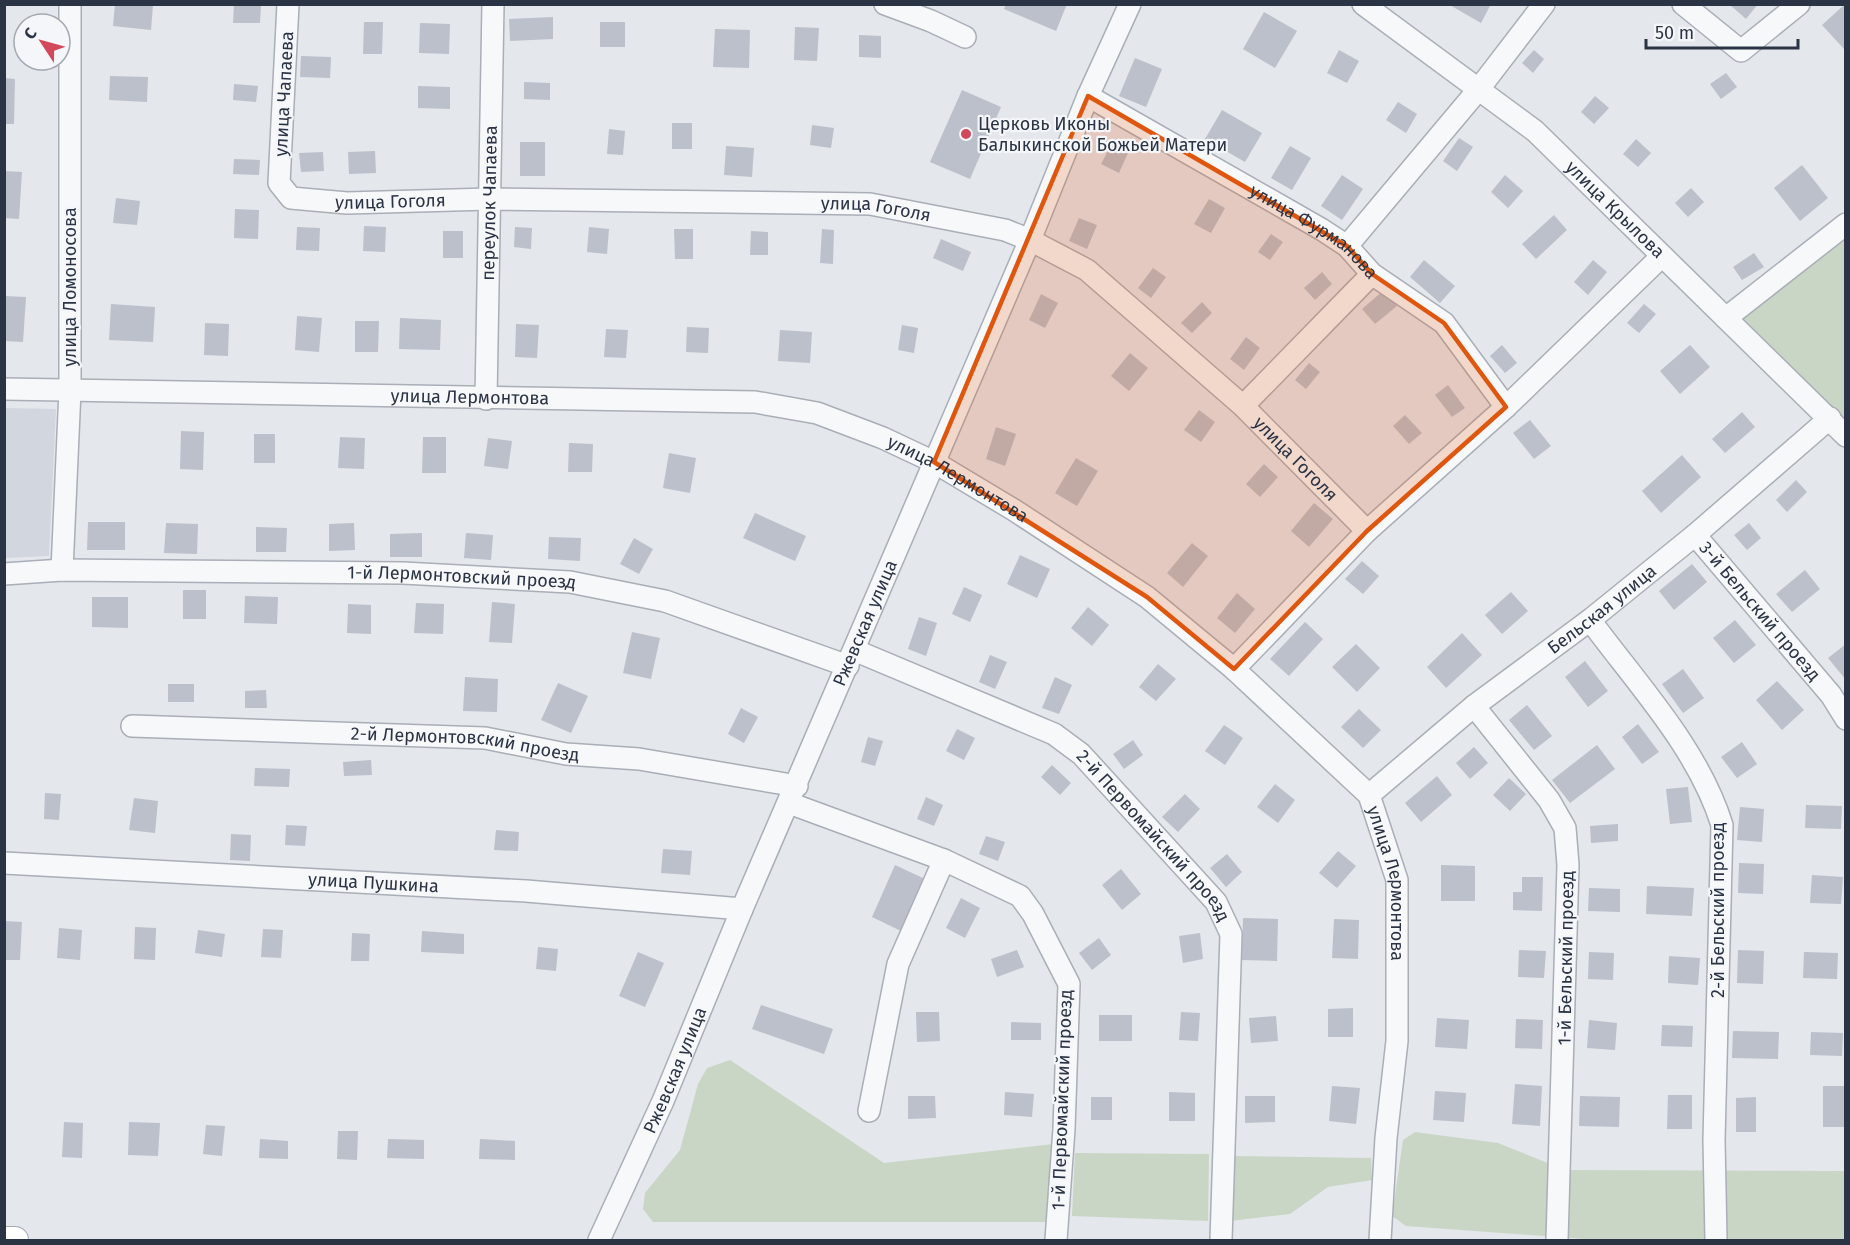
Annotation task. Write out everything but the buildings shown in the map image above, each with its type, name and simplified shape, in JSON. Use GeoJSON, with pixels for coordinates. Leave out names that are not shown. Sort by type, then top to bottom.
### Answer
{"type":"FeatureCollection","features":[{"type":"Feature","properties":{"kind":"main road"},"geometry":{"type":"LineString","coordinates":[[4,1240],[15,1240]]}},
{"type":"Feature","properties":{"kind":"street","name":"улица Ломоносова"},"geometry":{"type":"LineString","coordinates":[[62,570],[70,390],[70,4]]}},
{"type":"Feature","properties":{"kind":"street","name":"улица Чапаева"},"geometry":{"type":"LineString","coordinates":[[279,183],[288,4]]}},
{"type":"Feature","properties":{"kind":"street","name":"переулок Чапаева"},"geometry":{"type":"LineString","coordinates":[[486,399],[493,4]]}},
{"type":"Feature","properties":{"kind":"street"},"geometry":{"type":"LineString","coordinates":[[885,4],[931,21],[965,37]]}},
{"type":"Feature","properties":{"kind":"street","name":"Ржевская улица"},"geometry":{"type":"LineString","coordinates":[[599,1240],[663,1101],[742,909],[1030,240],[1088,96],[1130,4]]}},
{"type":"Feature","properties":{"kind":"street","name":"улица Крылова"},"geometry":{"type":"LineString","coordinates":[[1363,4],[1535,131],[1661,257],[1830,418],[1845,436]]}},
{"type":"Feature","properties":{"kind":"street"},"geometry":{"type":"LineString","coordinates":[[1347,246],[1478,90],[1544,4]]}},
{"type":"Feature","properties":{"kind":"street"},"geometry":{"type":"LineString","coordinates":[[1683,4],[1741,51],[1799,4]]}},
{"type":"Feature","properties":{"kind":"street","name":"улица Фурманова"},"geometry":{"type":"LineString","coordinates":[[1088,96],[1347,246],[1372,274],[1444,323],[1506,407]]}},
{"type":"Feature","properties":{"kind":"street","name":"улица Гоголя"},"geometry":{"type":"LineString","coordinates":[[279,183],[291,198],[347,203],[489,199],[870,204],[1005,230],[1030,240],[1087,270],[1243,406],[1367,531]]}},
{"type":"Feature","properties":{"kind":"street"},"geometry":{"type":"LineString","coordinates":[[1726,318],[1845,224]]}},
{"type":"Feature","properties":{"kind":"street"},"geometry":{"type":"LineString","coordinates":[[1234,669],[1367,531],[1506,407],[1661,257]]}},
{"type":"Feature","properties":{"kind":"street"},"geometry":{"type":"LineString","coordinates":[[1243,406],[1372,274]]}},
{"type":"Feature","properties":{"kind":"street","name":"улица Лермонтова"},"geometry":{"type":"LineString","coordinates":[[4,389],[755,402],[817,413],[883,438],[934,462],[1148,597],[1234,669],[1369,795],[1397,880],[1397,1041],[1386,1138],[1380,1240]]}},
{"type":"Feature","properties":{"kind":"street","name":"Бельская улица"},"geometry":{"type":"LineString","coordinates":[[1369,795],[1474,706],[1590,620],[1695,535],[1830,418]]}},
{"type":"Feature","properties":{"kind":"street","name":"3-й Бельский проезд"},"geometry":{"type":"LineString","coordinates":[[1695,535],[1831,695],[1845,719]]}},
{"type":"Feature","properties":{"kind":"street","name":"1-й Лермонтовский проезд"},"geometry":{"type":"LineString","coordinates":[[4,574],[62,570],[403,573],[570,582],[665,601],[851,658]]}},
{"type":"Feature","properties":{"kind":"street","name":"2-й Бельский проезд"},"geometry":{"type":"LineString","coordinates":[[1590,620],[1692,757],[1713,798],[1722,825],[1714,1140],[1716,1240]]}},
{"type":"Feature","properties":{"kind":"street","name":"2-й Первомайский проезд"},"geometry":{"type":"LineString","coordinates":[[851,658],[1054,734],[1081,754],[1216,902],[1231,934],[1221,1240]]}},
{"type":"Feature","properties":{"kind":"street","name":"1-й Бельский проезд"},"geometry":{"type":"LineString","coordinates":[[1474,706],[1550,800],[1565,828],[1568,888],[1557,1240]]}},
{"type":"Feature","properties":{"kind":"street","name":"2-й Лермонтовский проезд"},"geometry":{"type":"LineString","coordinates":[[132,726],[484,738],[566,754],[639,759],[793,794]]}},
{"type":"Feature","properties":{"kind":"street","name":"1-й Первомайский проезд"},"geometry":{"type":"LineString","coordinates":[[793,794],[1020,896],[1033,914],[1068,984],[1064,1129],[1056,1240]]}},
{"type":"Feature","properties":{"kind":"street"},"geometry":{"type":"LineString","coordinates":[[869,1111],[898,964],[944,860]]}},
{"type":"Feature","properties":{"kind":"street","name":"улица Пушкина"},"geometry":{"type":"LineString","coordinates":[[4,863],[514,890],[742,909]]}},
{"type":"Feature","properties":{"kind":"highlighted area"},"geometry":{"type":"Polygon","coordinates":[[[1088,96],[1347,246],[1372,274],[1444,323],[1506,407],[1367,531],[1234,669],[1147,597],[934,462],[1088,96]]]}},
{"type":"Feature","properties":{"kind":"shaded area"},"geometry":{"type":"Polygon","coordinates":[[[5,408],[56,409],[49,556],[5,558],[5,408]]]}},
{"type":"Feature","properties":{"kind":"green space"},"geometry":{"type":"Polygon","coordinates":[[[1845,224],[1845,436],[1726,318],[1845,224]]]}},
{"type":"Feature","properties":{"kind":"green space"},"geometry":{"type":"Polygon","coordinates":[[[730,1060],[884,1163],[1053,1144],[1049,1222],[653,1222],[643,1209],[645,1193],[680,1150],[698,1084],[707,1068],[730,1060]]]}},
{"type":"Feature","properties":{"kind":"green space"},"geometry":{"type":"Polygon","coordinates":[[[1415,1132],[1498,1143],[1565,1170],[1845,1171],[1845,1240],[1599,1240],[1406,1226],[1392,1216],[1403,1140],[1415,1132]]]}},
{"type":"Feature","properties":{"kind":"green space"},"geometry":{"type":"Polygon","coordinates":[[[1075,1153],[1209,1154],[1208,1221],[1072,1216],[1075,1153]]]}},
{"type":"Feature","properties":{"kind":"green space"},"geometry":{"type":"Polygon","coordinates":[[[1233,1156],[1371,1158],[1372,1180],[1328,1187],[1290,1214],[1230,1221],[1233,1156]]]}},
{"type":"Feature","properties":{"kind":"place","name":"Церковь Иконы Балыкинской Божьей Матери"},"geometry":{"type":"Point","coordinates":[966,134]}}]}
